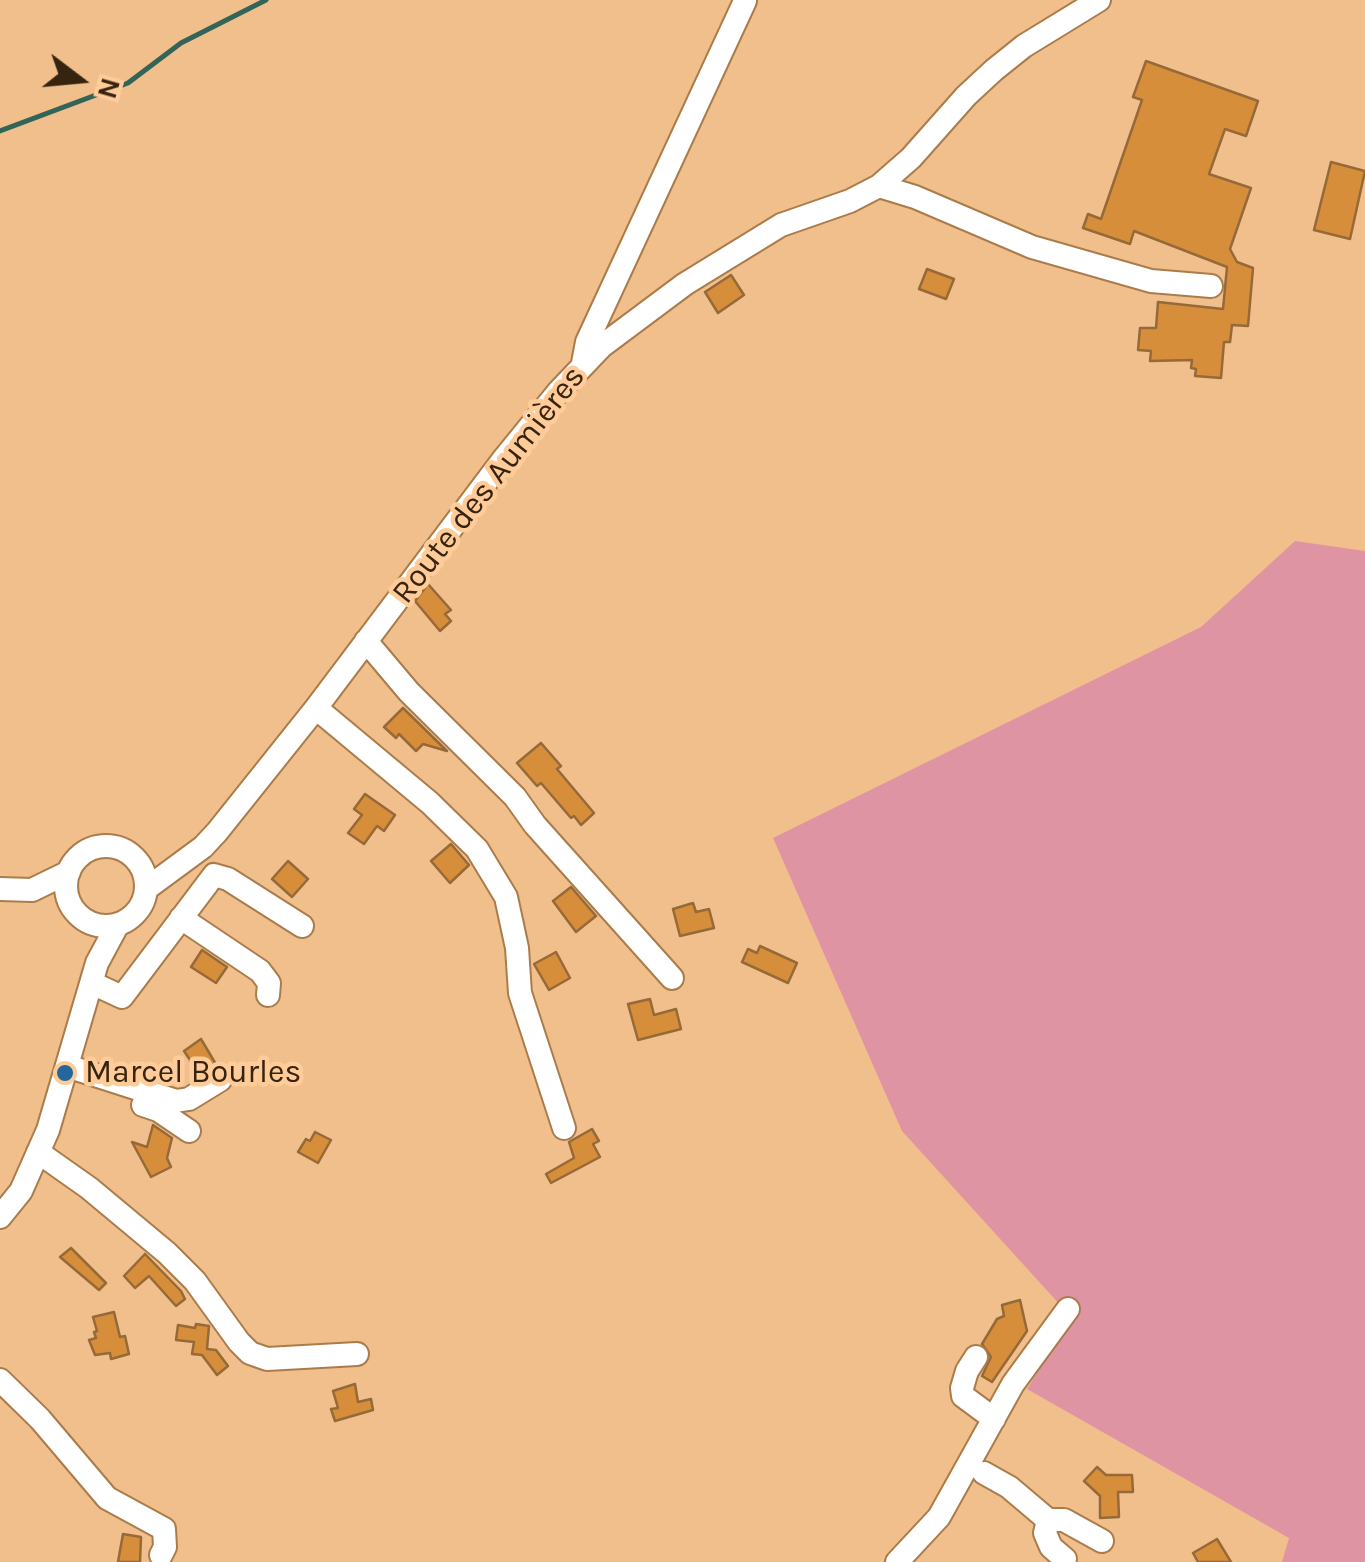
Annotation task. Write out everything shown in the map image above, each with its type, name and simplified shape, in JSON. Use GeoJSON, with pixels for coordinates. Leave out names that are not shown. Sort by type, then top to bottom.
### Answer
{"type":"FeatureCollection","features":[{"type":"Feature","properties":{"kind":"street","name":"Route des Aumières"},"geometry":{"type":"LineString","coordinates":[[146,888],[203,847],[217,832],[502,461],[584,364],[670,295],[746,246],[781,225],[879,186],[912,158],[954,108],[994,70],[1024,46],[1099,0]]}},
{"type":"Feature","properties":{"kind":"street"},"geometry":{"type":"LineString","coordinates":[[584,364],[587,342],[745,1]]}},
{"type":"Feature","properties":{"kind":"street"},"geometry":{"type":"LineString","coordinates":[[879,186],[915,197],[1032,247],[1151,282],[1211,286]]}},
{"type":"Feature","properties":{"kind":"street"},"geometry":{"type":"LineString","coordinates":[[366,641],[409,692],[515,797],[672,978]]}},
{"type":"Feature","properties":{"kind":"street"},"geometry":{"type":"LineString","coordinates":[[316,708],[430,803],[478,849],[506,897],[520,993],[564,1128]]}},
{"type":"Feature","properties":{"kind":"street"},"geometry":{"type":"LineString","coordinates":[[178,862],[136,858],[112,846],[98,846],[76,860],[69,872],[67,893],[82,917],[94,973],[122,997],[214,875],[228,879],[302,926]]}},
{"type":"Feature","properties":{"kind":"street"},"geometry":{"type":"LineString","coordinates":[[0,1216],[21,1191],[38,1152],[94,973],[118,924],[138,910],[146,888],[136,858]]}},
{"type":"Feature","properties":{"kind":"street"},"geometry":{"type":"LineString","coordinates":[[32,890],[69,872]]}},
{"type":"Feature","properties":{"kind":"street"},"geometry":{"type":"LineString","coordinates":[[0,888],[32,890],[64,903],[98,925],[118,924]]}},
{"type":"Feature","properties":{"kind":"street"},"geometry":{"type":"LineString","coordinates":[[181,918],[260,971],[269,983],[268,994]]}},
{"type":"Feature","properties":{"kind":"street"},"geometry":{"type":"LineString","coordinates":[[65,1073],[176,1101],[190,1099],[220,1080]]}},
{"type":"Feature","properties":{"kind":"street"},"geometry":{"type":"LineString","coordinates":[[65,1073],[158,1110],[189,1131]]}},
{"type":"Feature","properties":{"kind":"street"},"geometry":{"type":"LineString","coordinates":[[38,1152],[89,1188],[166,1253],[194,1281],[250,1353],[267,1359],[357,1354]]}},
{"type":"Feature","properties":{"kind":"street"},"geometry":{"type":"LineString","coordinates":[[897,1562],[939,1517],[991,1417],[1068,1309]]}},
{"type":"Feature","properties":{"kind":"street"},"geometry":{"type":"LineString","coordinates":[[976,1357],[967,1371],[963,1396],[991,1417]]}},
{"type":"Feature","properties":{"kind":"street"},"geometry":{"type":"LineString","coordinates":[[991,1417],[988,1403],[1004,1374]]}},
{"type":"Feature","properties":{"kind":"street"},"geometry":{"type":"LineString","coordinates":[[0,1380],[40,1419],[107,1498],[164,1529],[165,1546],[160,1555]]}},
{"type":"Feature","properties":{"kind":"street"},"geometry":{"type":"LineString","coordinates":[[984,1473],[1010,1487],[1048,1520],[1064,1520],[1102,1541]]}},
{"type":"Feature","properties":{"kind":"street"},"geometry":{"type":"LineString","coordinates":[[1048,1520],[1046,1533],[1051,1547],[1065,1559]]}},
{"type":"Feature","properties":{"kind":"shaded area"},"geometry":{"type":"Polygon","coordinates":[[[1295,541],[1365,551],[1365,1562],[1282,1562],[1289,1538],[1027,1389],[1072,1318],[902,1131],[773,838],[1201,627],[1295,541]]]}},
{"type":"Feature","properties":{"kind":"building"},"geometry":{"type":"Polygon","coordinates":[[[1146,61],[1258,101],[1246,136],[1225,129],[1209,174],[1251,188],[1230,249],[1237,262],[1253,268],[1248,326],[1232,325],[1230,342],[1224,342],[1221,378],[1195,376],[1192,360],[1150,361],[1151,351],[1138,350],[1140,328],[1156,328],[1158,302],[1223,309],[1227,267],[1134,231],[1130,244],[1083,228],[1088,214],[1101,219],[1142,100],[1133,97],[1146,61]]]}},
{"type":"Feature","properties":{"kind":"building"},"geometry":{"type":"Polygon","coordinates":[[[1331,162],[1365,171],[1350,239],[1314,230],[1331,162]]]}},
{"type":"Feature","properties":{"kind":"building"},"geometry":{"type":"Polygon","coordinates":[[[927,269],[954,279],[946,299],[919,289],[927,269]]]}},
{"type":"Feature","properties":{"kind":"building"},"geometry":{"type":"Polygon","coordinates":[[[731,275],[744,295],[718,313],[705,292],[731,275]]]}},
{"type":"Feature","properties":{"kind":"building"},"geometry":{"type":"Polygon","coordinates":[[[428,584],[451,610],[445,614],[451,621],[440,631],[415,601],[428,584]]]}},
{"type":"Feature","properties":{"kind":"building"},"geometry":{"type":"Polygon","coordinates":[[[403,708],[447,751],[423,744],[416,751],[399,734],[396,738],[384,727],[403,708]]]}},
{"type":"Feature","properties":{"kind":"building"},"geometry":{"type":"Polygon","coordinates":[[[541,743],[594,813],[581,825],[517,763],[541,743]]]}},
{"type":"Feature","properties":{"kind":"building"},"geometry":{"type":"Polygon","coordinates":[[[365,794],[395,815],[384,831],[377,826],[364,844],[348,833],[362,815],[354,809],[365,794]]]}},
{"type":"Feature","properties":{"kind":"building"},"geometry":{"type":"Polygon","coordinates":[[[451,844],[469,865],[450,883],[431,861],[451,844]]]}},
{"type":"Feature","properties":{"kind":"building"},"geometry":{"type":"Polygon","coordinates":[[[288,861],[308,879],[292,897],[272,879],[288,861]]]}},
{"type":"Feature","properties":{"kind":"building"},"geometry":{"type":"Polygon","coordinates":[[[571,887],[596,916],[576,932],[553,901],[571,887]]]}},
{"type":"Feature","properties":{"kind":"building"},"geometry":{"type":"Polygon","coordinates":[[[693,903],[696,912],[709,909],[714,928],[680,936],[673,909],[693,903]]]}},
{"type":"Feature","properties":{"kind":"building"},"geometry":{"type":"Polygon","coordinates":[[[760,946],[797,963],[788,983],[742,962],[748,949],[757,953],[760,946]]]}},
{"type":"Feature","properties":{"kind":"building"},"geometry":{"type":"Polygon","coordinates":[[[202,950],[227,967],[216,983],[191,967],[202,950]]]}},
{"type":"Feature","properties":{"kind":"building"},"geometry":{"type":"Polygon","coordinates":[[[556,952],[570,978],[549,990],[534,964],[556,952]]]}},
{"type":"Feature","properties":{"kind":"building"},"geometry":{"type":"Polygon","coordinates":[[[650,999],[654,1015],[676,1009],[681,1029],[638,1040],[628,1004],[650,999]]]}},
{"type":"Feature","properties":{"kind":"building"},"geometry":{"type":"Polygon","coordinates":[[[201,1039],[217,1066],[200,1075],[184,1051],[201,1039]]]}},
{"type":"Feature","properties":{"kind":"building"},"geometry":{"type":"Polygon","coordinates":[[[153,1125],[172,1138],[167,1158],[171,1167],[151,1177],[132,1142],[147,1147],[153,1125]]]}},
{"type":"Feature","properties":{"kind":"building"},"geometry":{"type":"Polygon","coordinates":[[[592,1129],[599,1141],[593,1144],[600,1157],[551,1183],[546,1174],[574,1158],[569,1142],[592,1129]]]}},
{"type":"Feature","properties":{"kind":"building"},"geometry":{"type":"Polygon","coordinates":[[[315,1132],[331,1140],[318,1163],[298,1152],[315,1132]]]}},
{"type":"Feature","properties":{"kind":"building"},"geometry":{"type":"Polygon","coordinates":[[[71,1248],[106,1283],[99,1290],[60,1257],[71,1248]]]}},
{"type":"Feature","properties":{"kind":"building"},"geometry":{"type":"Polygon","coordinates":[[[145,1254],[181,1291],[185,1299],[176,1306],[149,1276],[135,1288],[124,1276],[145,1254]]]}},
{"type":"Feature","properties":{"kind":"building"},"geometry":{"type":"Polygon","coordinates":[[[1020,1300],[1027,1331],[992,1382],[982,1376],[991,1357],[982,1344],[997,1319],[1004,1316],[1002,1305],[1020,1300]]]}},
{"type":"Feature","properties":{"kind":"building"},"geometry":{"type":"Polygon","coordinates":[[[114,1312],[129,1354],[111,1359],[110,1353],[95,1355],[89,1340],[96,1338],[93,1317],[114,1312]]]}},
{"type":"Feature","properties":{"kind":"building"},"geometry":{"type":"Polygon","coordinates":[[[196,1324],[209,1326],[207,1349],[216,1350],[228,1366],[217,1375],[202,1355],[192,1354],[194,1342],[176,1340],[178,1325],[195,1328],[196,1324]]]}},
{"type":"Feature","properties":{"kind":"building"},"geometry":{"type":"Polygon","coordinates":[[[355,1384],[358,1402],[371,1399],[373,1410],[335,1421],[331,1409],[338,1408],[333,1391],[355,1384]]]}},
{"type":"Feature","properties":{"kind":"building"},"geometry":{"type":"Polygon","coordinates":[[[1097,1467],[1106,1475],[1132,1475],[1133,1492],[1118,1492],[1119,1517],[1100,1518],[1100,1496],[1084,1481],[1097,1467]]]}},
{"type":"Feature","properties":{"kind":"building"},"geometry":{"type":"Polygon","coordinates":[[[123,1534],[141,1537],[140,1562],[118,1562],[123,1534]]]}},
{"type":"Feature","properties":{"kind":"building"},"geometry":{"type":"Polygon","coordinates":[[[1217,1539],[1231,1562],[1198,1562],[1193,1553],[1217,1539]]]}},
{"type":"Feature","properties":{"kind":"waterway"},"geometry":{"type":"LineString","coordinates":[[0,131],[128,83],[181,43],[266,0]]}},
{"type":"Feature","properties":{"kind":"place","name":"Marcel Bourles"},"geometry":{"type":"Point","coordinates":[65,1073]}}]}
